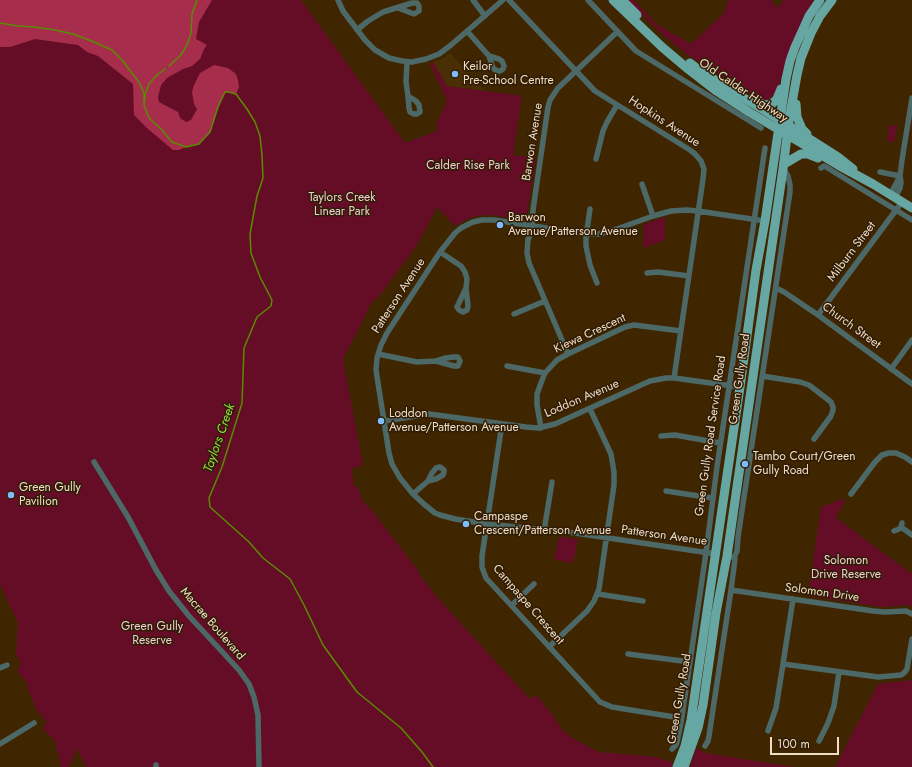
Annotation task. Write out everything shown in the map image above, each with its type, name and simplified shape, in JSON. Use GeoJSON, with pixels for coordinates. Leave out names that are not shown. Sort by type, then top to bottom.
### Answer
{"type":"FeatureCollection","features":[{"type":"Feature","properties":{"kind":"main road","name":"Old Calder Highway"},"geometry":{"type":"LineString","coordinates":[[613,0],[657,43],[688,69],[730,100],[912,208]]}},
{"type":"Feature","properties":{"kind":"main road","name":"Old Calder Highway"},"geometry":{"type":"LineString","coordinates":[[622,0],[662,40],[698,69],[838,157],[873,184]]}},
{"type":"Feature","properties":{"kind":"main road","name":"Green Gully Road"},"geometry":{"type":"LineString","coordinates":[[677,767],[685,746],[691,720],[756,270],[788,70],[792,54],[802,31],[809,16],[820,0]]}},
{"type":"Feature","properties":{"kind":"main road","name":"Green Gully Road"},"geometry":{"type":"LineString","coordinates":[[684,767],[698,728],[703,705],[718,605],[730,557],[756,390],[789,125],[797,74],[801,58],[811,33],[820,16],[832,0]]}},
{"type":"Feature","properties":{"kind":"main road"},"geometry":{"type":"LineString","coordinates":[[698,69],[765,105],[772,104],[777,99],[788,70]]}},
{"type":"Feature","properties":{"kind":"main road"},"geometry":{"type":"LineString","coordinates":[[797,74],[797,117],[802,129],[812,140]]}},
{"type":"Feature","properties":{"kind":"main road"},"geometry":{"type":"LineString","coordinates":[[784,167],[796,156],[805,153],[812,154],[838,165]]}},
{"type":"Feature","properties":{"kind":"main road"},"geometry":{"type":"LineString","coordinates":[[740,387],[756,390]]}},
{"type":"Feature","properties":{"kind":"main road"},"geometry":{"type":"LineString","coordinates":[[716,554],[730,557]]}},
{"type":"Feature","properties":{"kind":"street"},"geometry":{"type":"LineString","coordinates":[[338,0],[343,11],[370,46],[379,53],[390,58],[407,62],[435,56],[503,0]]}},
{"type":"Feature","properties":{"kind":"street"},"geometry":{"type":"LineString","coordinates":[[473,0],[485,16]]}},
{"type":"Feature","properties":{"kind":"street","name":"Hopkins Avenue"},"geometry":{"type":"LineString","coordinates":[[509,0],[595,91],[699,157],[704,173],[674,378]]}},
{"type":"Feature","properties":{"kind":"street"},"geometry":{"type":"LineString","coordinates":[[588,0],[636,51],[761,128]]}},
{"type":"Feature","properties":{"kind":"street"},"geometry":{"type":"LineString","coordinates":[[357,30],[377,15],[398,8]]}},
{"type":"Feature","properties":{"kind":"street"},"geometry":{"type":"LineString","coordinates":[[467,31],[489,56]]}},
{"type":"Feature","properties":{"kind":"street","name":"Barwon Avenue"},"geometry":{"type":"LineString","coordinates":[[568,354],[528,263],[528,240],[550,100],[558,88],[617,32]]}},
{"type":"Feature","properties":{"kind":"street"},"geometry":{"type":"LineString","coordinates":[[407,62],[406,82],[408,96]]}},
{"type":"Feature","properties":{"kind":"street"},"geometry":{"type":"LineString","coordinates":[[880,172],[900,176],[912,98]]}},
{"type":"Feature","properties":{"kind":"street"},"geometry":{"type":"LineString","coordinates":[[596,159],[605,126],[617,105]]}},
{"type":"Feature","properties":{"kind":"street","name":"Green Gully Road Service Road"},"geometry":{"type":"LineString","coordinates":[[672,749],[677,742],[690,662],[720,442],[765,148]]}},
{"type":"Feature","properties":{"kind":"street"},"geometry":{"type":"LineString","coordinates":[[821,168],[824,166],[826,167],[912,220]]}},
{"type":"Feature","properties":{"kind":"street"},"geometry":{"type":"LineString","coordinates":[[756,390],[762,376],[790,192],[788,176],[784,167]]}},
{"type":"Feature","properties":{"kind":"street","name":"Milburn Street"},"geometry":{"type":"LineString","coordinates":[[818,315],[896,211],[896,198],[900,176]]}},
{"type":"Feature","properties":{"kind":"street"},"geometry":{"type":"LineString","coordinates":[[642,184],[653,216]]}},
{"type":"Feature","properties":{"kind":"street"},"geometry":{"type":"LineString","coordinates":[[590,209],[586,234],[587,254],[597,283]]}},
{"type":"Feature","properties":{"kind":"street","name":"Patterson Avenue"},"geometry":{"type":"LineString","coordinates":[[716,554],[575,533],[487,524],[440,515],[425,505],[413,494],[400,478],[392,464],[389,454],[376,366],[378,354],[386,333],[440,252],[455,233],[473,222],[488,220],[586,234],[599,234],[671,211],[698,211],[765,221]]}},
{"type":"Feature","properties":{"kind":"street"},"geometry":{"type":"LineString","coordinates":[[440,252],[464,269],[467,279],[466,288]]}},
{"type":"Feature","properties":{"kind":"street"},"geometry":{"type":"LineString","coordinates":[[648,273],[658,272],[689,276]]}},
{"type":"Feature","properties":{"kind":"street","name":"Church Street"},"geometry":{"type":"LineString","coordinates":[[776,288],[818,315],[912,384]]}},
{"type":"Feature","properties":{"kind":"street"},"geometry":{"type":"LineString","coordinates":[[514,314],[545,300]]}},
{"type":"Feature","properties":{"kind":"street","name":"Kiewa Crescent"},"geometry":{"type":"LineString","coordinates":[[541,428],[537,399],[545,373],[557,360],[625,327],[634,325],[681,331]]}},
{"type":"Feature","properties":{"kind":"street"},"geometry":{"type":"LineString","coordinates":[[891,369],[912,340]]}},
{"type":"Feature","properties":{"kind":"street"},"geometry":{"type":"LineString","coordinates":[[378,354],[408,361],[436,361]]}},
{"type":"Feature","properties":{"kind":"street"},"geometry":{"type":"LineString","coordinates":[[507,366],[545,373]]}},
{"type":"Feature","properties":{"kind":"street"},"geometry":{"type":"LineString","coordinates":[[762,376],[800,382],[809,385],[830,402],[833,406],[831,416],[814,439]]}},
{"type":"Feature","properties":{"kind":"street","name":"Loddon Avenue"},"geometry":{"type":"LineString","coordinates":[[384,420],[429,414],[541,428],[555,424],[590,409],[650,381],[674,378],[740,387]]}},
{"type":"Feature","properties":{"kind":"street"},"geometry":{"type":"LineString","coordinates":[[550,647],[582,617],[598,594],[614,485],[614,472],[611,454],[590,409]]}},
{"type":"Feature","properties":{"kind":"street","name":"Campaspe Crescent"},"geometry":{"type":"LineString","coordinates":[[502,424],[482,556],[483,570],[486,578],[600,702],[612,707],[681,718]]}},
{"type":"Feature","properties":{"kind":"street"},"geometry":{"type":"LineString","coordinates":[[661,436],[675,435],[720,442]]}},
{"type":"Feature","properties":{"kind":"street"},"geometry":{"type":"LineString","coordinates":[[850,494],[882,455],[889,452],[896,453],[912,462]]}},
{"type":"Feature","properties":{"kind":"street","name":"Macrae Boulevard"},"geometry":{"type":"LineString","coordinates":[[94,462],[128,517],[160,577],[173,596],[189,616],[239,670],[249,684],[258,715],[259,767]]}},
{"type":"Feature","properties":{"kind":"street"},"geometry":{"type":"LineString","coordinates":[[413,494],[428,481]]}},
{"type":"Feature","properties":{"kind":"street"},"geometry":{"type":"LineString","coordinates":[[544,531],[552,482]]}},
{"type":"Feature","properties":{"kind":"street"},"geometry":{"type":"LineString","coordinates":[[666,491],[712,498]]}},
{"type":"Feature","properties":{"kind":"street"},"geometry":{"type":"LineString","coordinates":[[894,531],[899,529],[902,525],[912,535]]}},
{"type":"Feature","properties":{"kind":"street"},"geometry":{"type":"LineString","coordinates":[[705,746],[709,736],[731,590],[734,564],[730,557]]}},
{"type":"Feature","properties":{"kind":"street"},"geometry":{"type":"LineString","coordinates":[[512,605],[534,584]]}},
{"type":"Feature","properties":{"kind":"street","name":"Solomon Drive"},"geometry":{"type":"LineString","coordinates":[[731,590],[873,611],[906,611],[911,614]]}},
{"type":"Feature","properties":{"kind":"street"},"geometry":{"type":"LineString","coordinates":[[598,594],[643,601]]}},
{"type":"Feature","properties":{"kind":"street"},"geometry":{"type":"LineString","coordinates":[[768,731],[776,708],[792,599]]}},
{"type":"Feature","properties":{"kind":"street"},"geometry":{"type":"LineString","coordinates":[[783,664],[878,677],[896,676],[904,673],[907,669],[912,639]]}},
{"type":"Feature","properties":{"kind":"street"},"geometry":{"type":"LineString","coordinates":[[628,654],[690,662]]}},
{"type":"Feature","properties":{"kind":"street"},"geometry":{"type":"LineString","coordinates":[[0,668],[7,665]]}},
{"type":"Feature","properties":{"kind":"street"},"geometry":{"type":"LineString","coordinates":[[819,741],[834,706],[839,672]]}},
{"type":"Feature","properties":{"kind":"street"},"geometry":{"type":"LineString","coordinates":[[0,744],[34,723]]}},
{"type":"Feature","properties":{"kind":"shaded area"},"geometry":{"type":"Polygon","coordinates":[[[0,0],[212,0],[199,22],[196,39],[207,45],[200,59],[192,66],[167,78],[161,85],[158,97],[159,102],[178,112],[180,118],[186,122],[191,120],[197,109],[194,104],[192,92],[194,85],[200,73],[214,65],[228,68],[236,74],[239,87],[236,94],[228,92],[225,93],[218,107],[210,132],[199,144],[179,150],[173,150],[134,115],[133,84],[98,56],[87,52],[78,45],[35,39],[10,47],[0,47],[0,0]]]}},
{"type":"Feature","properties":{"kind":"shaded area","name":"Keilor Pre-School Centre"},"geometry":{"type":"Polygon","coordinates":[[[450,53],[485,91],[447,86],[433,62],[442,59],[450,53]]]}},
{"type":"Feature","properties":{"kind":"green space"},"geometry":{"type":"Polygon","coordinates":[[[0,0],[301,0],[405,143],[437,131],[437,123],[447,100],[430,64],[433,62],[447,86],[522,96],[513,155],[536,158],[526,220],[484,215],[470,218],[455,226],[437,207],[417,245],[377,299],[375,299],[368,307],[369,308],[343,359],[363,465],[351,469],[354,482],[352,483],[359,490],[362,500],[374,513],[420,573],[419,575],[444,605],[530,699],[536,695],[563,731],[598,752],[656,757],[674,763],[672,767],[86,767],[77,748],[69,767],[61,767],[55,741],[43,729],[46,720],[44,720],[41,714],[38,713],[27,688],[29,685],[17,671],[21,662],[16,655],[18,623],[0,584],[0,0]]]}},
{"type":"Feature","properties":{"kind":"green space"},"geometry":{"type":"Polygon","coordinates":[[[627,0],[634,0],[656,24],[691,44],[724,13],[728,0],[771,0],[777,8],[784,0],[814,0],[804,17],[790,50],[775,95],[767,100],[759,99],[689,56],[662,34],[627,0]]]}},
{"type":"Feature","properties":{"kind":"green space"},"geometry":{"type":"Polygon","coordinates":[[[889,125],[897,126],[894,142],[887,141],[889,125]]]}},
{"type":"Feature","properties":{"kind":"green space"},"geometry":{"type":"Polygon","coordinates":[[[665,217],[665,240],[643,248],[644,224],[665,217]]]}},
{"type":"Feature","properties":{"kind":"green space","name":"Solomon Drive Reserve"},"geometry":{"type":"Polygon","coordinates":[[[843,499],[845,501],[836,518],[912,574],[912,607],[906,605],[884,607],[808,596],[821,507],[843,499]]]}},
{"type":"Feature","properties":{"kind":"green space"},"geometry":{"type":"Polygon","coordinates":[[[559,537],[578,539],[573,563],[554,560],[559,537]]]}},
{"type":"Feature","properties":{"kind":"green space"},"geometry":{"type":"Polygon","coordinates":[[[912,680],[912,767],[835,767],[878,684],[912,680]]]}},
{"type":"Feature","properties":{"kind":"green space"},"geometry":{"type":"Polygon","coordinates":[[[696,748],[711,754],[794,767],[690,767],[696,748]]]}},
{"type":"Feature","properties":{"kind":"waterway","name":"Taylors Creek"},"geometry":{"type":"LineString","coordinates":[[169,66],[181,55],[187,45],[191,33],[192,14],[197,0]]}},
{"type":"Feature","properties":{"kind":"waterway"},"geometry":{"type":"LineString","coordinates":[[0,23],[55,30],[73,34],[112,50],[124,62],[139,82],[144,93],[144,101]]}},
{"type":"Feature","properties":{"kind":"waterway","name":"Taylors Creek"},"geometry":{"type":"LineString","coordinates":[[165,69],[149,84],[145,95],[144,105],[149,118],[172,142],[186,147],[199,144],[210,132],[218,107],[225,92],[228,92],[236,94],[255,122],[260,136],[262,155],[263,178],[257,196],[250,234],[251,253],[260,277],[272,300],[271,306],[257,317],[244,348],[242,403],[222,467],[209,498],[210,507],[249,542],[263,558],[290,579],[323,645],[357,692],[401,728],[433,767]]}},
{"type":"Feature","properties":{"kind":"place","name":"Keilor Pre-School Centre"},"geometry":{"type":"Point","coordinates":[455,74]}},
{"type":"Feature","properties":{"kind":"place","name":"Barwon Avenue/Patterson Avenue"},"geometry":{"type":"Point","coordinates":[500,225]}},
{"type":"Feature","properties":{"kind":"place","name":"Loddon Avenue/Patterson Avenue"},"geometry":{"type":"Point","coordinates":[381,421]}},
{"type":"Feature","properties":{"kind":"place","name":"Tambo Court/Green Gully Road"},"geometry":{"type":"Point","coordinates":[745,464]}},
{"type":"Feature","properties":{"kind":"place","name":"Green Gully Pavilion"},"geometry":{"type":"Point","coordinates":[11,495]}},
{"type":"Feature","properties":{"kind":"place","name":"Campaspe Crescent/Patterson Avenue"},"geometry":{"type":"Point","coordinates":[466,524]}},
{"type":"Feature","properties":{"kind":"park label","name":"Calder Rise Park"},"geometry":{"type":"Point","coordinates":[468,166]}},
{"type":"Feature","properties":{"kind":"park label","name":"Taylors Creek Linear Park"},"geometry":{"type":"Point","coordinates":[342,205]}},
{"type":"Feature","properties":{"kind":"park label","name":"Green Gully Reserve"},"geometry":{"type":"Point","coordinates":[152,634]}}]}
